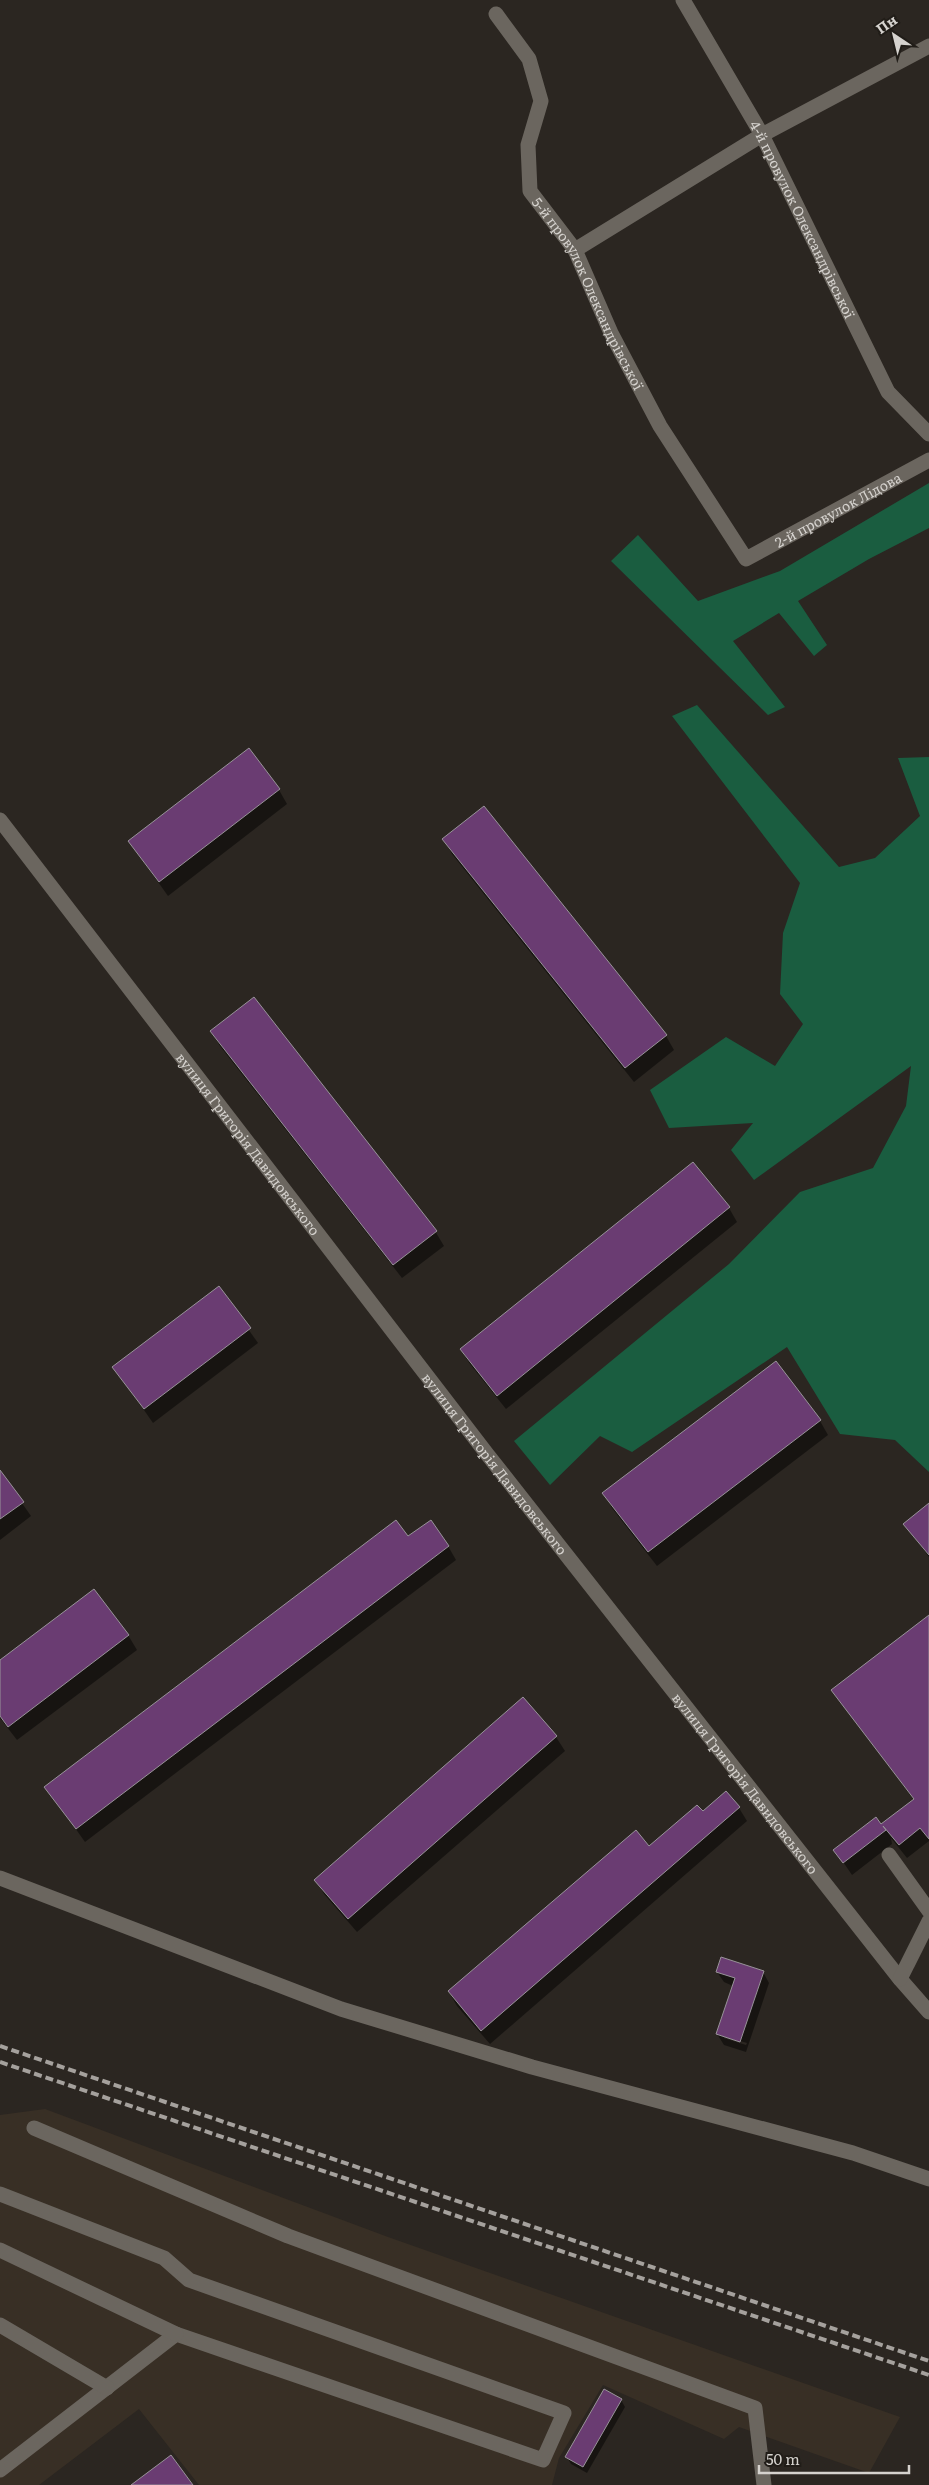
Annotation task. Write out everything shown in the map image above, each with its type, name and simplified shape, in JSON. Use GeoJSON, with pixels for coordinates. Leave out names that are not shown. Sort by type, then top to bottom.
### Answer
{"type":"FeatureCollection","features":[{"type":"Feature","properties":{"kind":"street","name":"4-й провулок Олександрівської"},"geometry":{"type":"LineString","coordinates":[[683,0],[762,135],[888,392],[929,434]]}},
{"type":"Feature","properties":{"kind":"street","name":"5-й провулок Олександрівської"},"geometry":{"type":"LineString","coordinates":[[496,14],[529,59],[541,102],[528,145],[530,191],[575,250],[611,333],[660,426],[746,559]]}},
{"type":"Feature","properties":{"kind":"street"},"geometry":{"type":"LineString","coordinates":[[575,250],[762,135],[929,46]]}},
{"type":"Feature","properties":{"kind":"street","name":"2-й провулок Лідова"},"geometry":{"type":"LineString","coordinates":[[746,559],[929,460]]}},
{"type":"Feature","properties":{"kind":"street","name":"вулиця Григорія Давидовського"},"geometry":{"type":"LineString","coordinates":[[0,820],[481,1446],[900,1979],[929,2012]]}},
{"type":"Feature","properties":{"kind":"street"},"geometry":{"type":"LineString","coordinates":[[889,1855],[929,1911]]}},
{"type":"Feature","properties":{"kind":"street"},"geometry":{"type":"LineString","coordinates":[[0,1878],[341,2009],[532,2066],[853,2153],[929,2179]]}},
{"type":"Feature","properties":{"kind":"street"},"geometry":{"type":"LineString","coordinates":[[900,1979],[929,1922]]}},
{"type":"Feature","properties":{"kind":"street"},"geometry":{"type":"LineString","coordinates":[[34,2128],[288,2236],[755,2408],[764,2485]]}},
{"type":"Feature","properties":{"kind":"street"},"geometry":{"type":"LineString","coordinates":[[0,2194],[164,2258],[189,2280],[564,2414],[543,2460],[176,2334],[0,2250]]}},
{"type":"Feature","properties":{"kind":"street"},"geometry":{"type":"LineString","coordinates":[[0,2325],[107,2388]]}},
{"type":"Feature","properties":{"kind":"street"},"geometry":{"type":"LineString","coordinates":[[0,2470],[176,2334]]}},
{"type":"Feature","properties":{"kind":"shaded area"},"geometry":{"type":"Polygon","coordinates":[[[45,2109],[388,2237],[900,2417],[869,2473],[739,2427],[724,2439],[603,2385],[559,2458],[552,2485],[199,2485],[139,2409],[39,2485],[0,2485],[0,2115],[45,2109]]]}},
{"type":"Feature","properties":{"kind":"green space"},"geometry":{"type":"Polygon","coordinates":[[[929,483],[929,528],[869,559],[798,601],[827,645],[814,656],[779,613],[733,641],[785,707],[768,715],[611,561],[638,535],[698,601],[780,571],[929,483]]]}},
{"type":"Feature","properties":{"kind":"green space"},"geometry":{"type":"Polygon","coordinates":[[[697,705],[839,867],[875,858],[920,816],[898,758],[929,757],[929,1472],[895,1440],[840,1434],[787,1347],[632,1452],[600,1436],[550,1485],[514,1441],[729,1264],[800,1192],[873,1168],[906,1106],[911,1066],[754,1180],[731,1150],[753,1123],[669,1128],[650,1090],[726,1037],[775,1066],[803,1024],[780,994],[783,933],[800,883],[672,716],[697,705]]]}},
{"type":"Feature","properties":{"kind":"building"},"geometry":{"type":"Polygon","coordinates":[[[249,748],[280,789],[159,882],[128,841],[249,748]]]}},
{"type":"Feature","properties":{"kind":"building"},"geometry":{"type":"Polygon","coordinates":[[[484,806],[667,1035],[625,1068],[442,839],[484,806]]]}},
{"type":"Feature","properties":{"kind":"building"},"geometry":{"type":"Polygon","coordinates":[[[254,997],[437,1231],[393,1265],[210,1031],[254,997]]]}},
{"type":"Feature","properties":{"kind":"building"},"geometry":{"type":"Polygon","coordinates":[[[693,1162],[730,1207],[497,1396],[460,1349],[693,1162]]]}},
{"type":"Feature","properties":{"kind":"building"},"geometry":{"type":"Polygon","coordinates":[[[219,1286],[251,1328],[144,1409],[112,1367],[219,1286]]]}},
{"type":"Feature","properties":{"kind":"building"},"geometry":{"type":"Polygon","coordinates":[[[776,1361],[821,1420],[648,1552],[602,1493],[776,1361]]]}},
{"type":"Feature","properties":{"kind":"building"},"geometry":{"type":"Polygon","coordinates":[[[0,1470],[24,1502],[0,1519],[0,1470]]]}},
{"type":"Feature","properties":{"kind":"building"},"geometry":{"type":"Polygon","coordinates":[[[929,1503],[929,1555],[903,1524],[929,1503]]]}},
{"type":"Feature","properties":{"kind":"building"},"geometry":{"type":"Polygon","coordinates":[[[396,1520],[408,1536],[431,1520],[449,1546],[76,1829],[44,1787],[396,1520]]]}},
{"type":"Feature","properties":{"kind":"building"},"geometry":{"type":"Polygon","coordinates":[[[94,1589],[129,1635],[8,1727],[0,1716],[0,1660],[94,1589]]]}},
{"type":"Feature","properties":{"kind":"building"},"geometry":{"type":"Polygon","coordinates":[[[929,1615],[929,1839],[920,1828],[899,1845],[883,1826],[886,1830],[843,1863],[833,1850],[876,1817],[881,1824],[914,1799],[831,1690],[929,1615]]]}},
{"type":"Feature","properties":{"kind":"building"},"geometry":{"type":"Polygon","coordinates":[[[523,1697],[557,1736],[348,1919],[314,1880],[523,1697]]]}},
{"type":"Feature","properties":{"kind":"building"},"geometry":{"type":"Polygon","coordinates":[[[726,1791],[740,1807],[481,2031],[448,1991],[636,1830],[649,1846],[697,1805],[703,1811],[726,1791]]]}},
{"type":"Feature","properties":{"kind":"building"},"geometry":{"type":"Polygon","coordinates":[[[721,1957],[764,1971],[740,2042],[716,2034],[735,1978],[716,1972],[721,1957]]]}},
{"type":"Feature","properties":{"kind":"building"},"geometry":{"type":"Polygon","coordinates":[[[604,2389],[622,2399],[583,2467],[565,2457],[604,2389]]]}},
{"type":"Feature","properties":{"kind":"building"},"geometry":{"type":"Polygon","coordinates":[[[171,2455],[193,2485],[131,2485],[171,2455]]]}},
{"type":"Feature","properties":{"kind":"railway"},"geometry":{"type":"LineString","coordinates":[[0,2046],[929,2361]]}},
{"type":"Feature","properties":{"kind":"railway"},"geometry":{"type":"LineString","coordinates":[[0,2062],[929,2375]]}}]}
